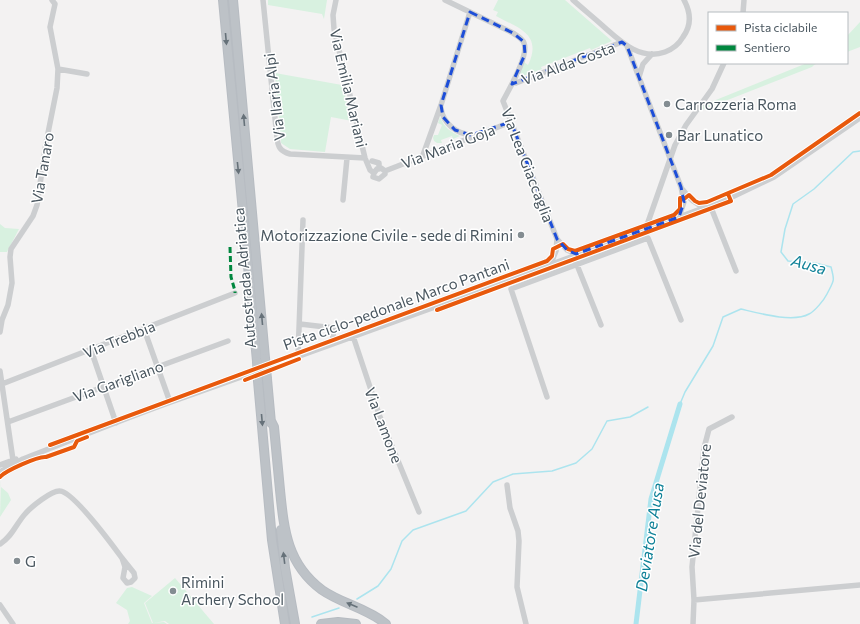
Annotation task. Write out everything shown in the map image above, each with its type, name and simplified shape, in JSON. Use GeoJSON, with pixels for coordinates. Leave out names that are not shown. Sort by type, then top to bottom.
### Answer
{"type":"FeatureCollection","features":[{"type":"Feature","properties":{"kind":"highway","name":"Autostrada Adriatica"},"geometry":{"type":"LineString","coordinates":[[223,0],[261,359]]}},
{"type":"Feature","properties":{"kind":"highway","name":"Autostrada Adriatica"},"geometry":{"type":"LineString","coordinates":[[233,0],[261,359],[272,540],[285,624]]}},
{"type":"Feature","properties":{"kind":"highway","name":"Autostrada Adriatica"},"geometry":{"type":"LineString","coordinates":[[262,380],[270,419],[285,568],[295,624]]}},
{"type":"Feature","properties":{"kind":"highway"},"geometry":{"type":"LineString","coordinates":[[270,419],[274,427],[284,530],[290,549],[298,565],[309,579],[322,591],[337,599],[367,611],[386,624]]}},
{"type":"Feature","properties":{"kind":"highway"},"geometry":{"type":"LineString","coordinates":[[272,540],[270,555],[280,624]]}},
{"type":"Feature","properties":{"kind":"highway"},"geometry":{"type":"LineString","coordinates":[[320,624],[338,622],[356,624]]}},
{"type":"Feature","properties":{"kind":"street","name":"Via Tanaro"},"geometry":{"type":"LineString","coordinates":[[0,332],[2,320],[8,305],[12,283],[10,257],[11,249],[33,216],[37,205],[46,143],[57,88],[58,69],[50,27],[54,4],[52,0]]}},
{"type":"Feature","properties":{"kind":"street","name":"Via Ilaria Alpi"},"geometry":{"type":"LineString","coordinates":[[263,0],[276,138],[280,149],[290,154],[365,158]]}},
{"type":"Feature","properties":{"kind":"street","name":"Via Emilia Mariani"},"geometry":{"type":"LineString","coordinates":[[336,0],[333,15],[334,29],[365,158],[370,170],[374,173]]}},
{"type":"Feature","properties":{"kind":"street","name":"Via Lea Giaccaglia"},"geometry":{"type":"LineString","coordinates":[[445,0],[513,33],[520,37],[524,42],[525,54],[503,101],[560,247],[551,264]]}},
{"type":"Feature","properties":{"kind":"street"},"geometry":{"type":"LineString","coordinates":[[572,0],[625,44],[646,54],[657,55],[668,51],[679,44],[687,32],[690,21],[688,8],[684,0]]}},
{"type":"Feature","properties":{"kind":"street"},"geometry":{"type":"LineString","coordinates":[[743,12],[744,0]]}},
{"type":"Feature","properties":{"kind":"street"},"geometry":{"type":"LineString","coordinates":[[423,155],[441,105],[470,12]]}},
{"type":"Feature","properties":{"kind":"street"},"geometry":{"type":"LineString","coordinates":[[625,44],[681,187],[684,198],[679,217]]}},
{"type":"Feature","properties":{"kind":"street","name":"Via Alda Costa"},"geometry":{"type":"LineString","coordinates":[[513,82],[516,83],[625,44]]}},
{"type":"Feature","properties":{"kind":"street"},"geometry":{"type":"LineString","coordinates":[[639,77],[643,64],[652,54]]}},
{"type":"Feature","properties":{"kind":"street"},"geometry":{"type":"LineString","coordinates":[[647,228],[646,225],[676,144],[686,125],[712,89],[724,64]]}},
{"type":"Feature","properties":{"kind":"street"},"geometry":{"type":"LineString","coordinates":[[58,69],[87,74]]}},
{"type":"Feature","properties":{"kind":"street"},"geometry":{"type":"LineString","coordinates":[[441,105],[443,117],[450,126],[460,132],[475,135]]}},
{"type":"Feature","properties":{"kind":"street"},"geometry":{"type":"LineString","coordinates":[[0,472],[23,459],[170,402],[249,375],[332,343],[730,198],[774,177],[860,118]]}},
{"type":"Feature","properties":{"kind":"street","name":"Via Maria Goja"},"geometry":{"type":"LineString","coordinates":[[382,170],[511,122]]}},
{"type":"Feature","properties":{"kind":"street"},"geometry":{"type":"LineString","coordinates":[[343,200],[347,158]]}},
{"type":"Feature","properties":{"kind":"street"},"geometry":{"type":"LineString","coordinates":[[372,161],[379,163],[385,174],[379,179],[373,176],[374,173],[382,170]]}},
{"type":"Feature","properties":{"kind":"street"},"geometry":{"type":"LineString","coordinates":[[681,187],[689,198],[695,203],[708,206]]}},
{"type":"Feature","properties":{"kind":"street"},"geometry":{"type":"LineString","coordinates":[[689,198],[690,213]]}},
{"type":"Feature","properties":{"kind":"street"},"geometry":{"type":"LineString","coordinates":[[683,204],[690,213]]}},
{"type":"Feature","properties":{"kind":"street"},"geometry":{"type":"LineString","coordinates":[[708,206],[736,271]]}},
{"type":"Feature","properties":{"kind":"street"},"geometry":{"type":"LineString","coordinates":[[298,356],[303,220]]}},
{"type":"Feature","properties":{"kind":"street"},"geometry":{"type":"LineString","coordinates":[[547,397],[511,289],[648,238],[681,320]]}},
{"type":"Feature","properties":{"kind":"street"},"geometry":{"type":"LineString","coordinates":[[560,247],[575,255]]}},
{"type":"Feature","properties":{"kind":"street"},"geometry":{"type":"LineString","coordinates":[[560,247],[563,259]]}},
{"type":"Feature","properties":{"kind":"street"},"geometry":{"type":"LineString","coordinates":[[575,255],[577,265],[601,325]]}},
{"type":"Feature","properties":{"kind":"street","name":"Via Trebbia"},"geometry":{"type":"LineString","coordinates":[[2,384],[235,293]]}},
{"type":"Feature","properties":{"kind":"street"},"geometry":{"type":"LineString","coordinates":[[300,324],[334,328],[332,343]]}},
{"type":"Feature","properties":{"kind":"street"},"geometry":{"type":"LineString","coordinates":[[144,329],[170,402]]}},
{"type":"Feature","properties":{"kind":"street","name":"Via Lamone"},"geometry":{"type":"LineString","coordinates":[[353,336],[380,417],[419,512]]}},
{"type":"Feature","properties":{"kind":"street","name":"Via Garigliano"},"geometry":{"type":"LineString","coordinates":[[8,422],[228,341]]}},
{"type":"Feature","properties":{"kind":"street"},"geometry":{"type":"LineString","coordinates":[[91,350],[116,423]]}},
{"type":"Feature","properties":{"kind":"street"},"geometry":{"type":"LineString","coordinates":[[0,371],[13,460]]}},
{"type":"Feature","properties":{"kind":"street","name":"Via del Deviatore"},"geometry":{"type":"LineString","coordinates":[[693,624],[694,600],[692,567],[706,438],[709,429],[732,417]]}},
{"type":"Feature","properties":{"kind":"street"},"geometry":{"type":"LineString","coordinates":[[0,466],[13,460],[23,459]]}},
{"type":"Feature","properties":{"kind":"street"},"geometry":{"type":"LineString","coordinates":[[507,484],[510,508],[518,531],[517,587],[526,624]]}},
{"type":"Feature","properties":{"kind":"street"},"geometry":{"type":"LineString","coordinates":[[0,544],[10,536],[26,513],[50,494],[60,491],[69,496],[87,514],[122,558]]}},
{"type":"Feature","properties":{"kind":"street"},"geometry":{"type":"LineString","coordinates":[[694,600],[860,585]]}},
{"type":"Feature","properties":{"kind":"street"},"geometry":{"type":"LineString","coordinates":[[0,605],[13,624]]}},
{"type":"Feature","properties":{"kind":"highlighted area"},"geometry":{"type":"Polygon","coordinates":[[[470,12],[513,33],[524,42],[525,54],[512,84],[622,42],[627,46],[681,187],[684,202],[679,217],[576,254],[567,250],[557,239],[511,122],[471,135],[455,130],[443,117],[441,105],[470,12]]]}},
{"type":"Feature","properties":{"kind":"green space"},"geometry":{"type":"Polygon","coordinates":[[[268,0],[327,0],[324,19],[322,14],[268,5],[268,0]]]}},
{"type":"Feature","properties":{"kind":"green space"},"geometry":{"type":"Polygon","coordinates":[[[498,0],[565,0],[612,41],[591,50],[590,48],[541,67],[542,69],[523,76],[520,73],[524,62],[528,65],[532,54],[530,39],[526,33],[496,16],[498,12],[493,10],[498,0]]]}},
{"type":"Feature","properties":{"kind":"green space"},"geometry":{"type":"Polygon","coordinates":[[[860,22],[860,47],[848,52],[848,35],[860,22]]]}},
{"type":"Feature","properties":{"kind":"green space"},"geometry":{"type":"Polygon","coordinates":[[[805,64],[816,64],[812,67],[697,112],[701,106],[805,64]]]}},
{"type":"Feature","properties":{"kind":"green space"},"geometry":{"type":"Polygon","coordinates":[[[275,73],[342,85],[352,121],[331,117],[325,152],[290,149],[281,143],[275,73]]]}},
{"type":"Feature","properties":{"kind":"green space"},"geometry":{"type":"Polygon","coordinates":[[[440,117],[443,124],[448,129],[460,136],[453,139],[452,136],[441,140],[442,143],[437,143],[434,141],[434,135],[438,135],[442,125],[438,123],[440,117]]]}},
{"type":"Feature","properties":{"kind":"green space"},"geometry":{"type":"Polygon","coordinates":[[[0,224],[5,228],[19,229],[7,252],[0,252],[0,224]]]}},
{"type":"Feature","properties":{"kind":"green space"},"geometry":{"type":"Polygon","coordinates":[[[1,477],[1,487],[8,493],[11,500],[0,517],[1,477]]]}},
{"type":"Feature","properties":{"kind":"green space","name":"Rimini Archery School"},"geometry":{"type":"Polygon","coordinates":[[[175,578],[214,624],[169,624],[165,621],[153,623],[145,603],[175,578]]]}},
{"type":"Feature","properties":{"kind":"green space"},"geometry":{"type":"Polygon","coordinates":[[[132,587],[152,596],[144,603],[152,623],[164,622],[167,624],[128,624],[130,621],[127,610],[116,603],[127,588],[132,587]]]}},
{"type":"Feature","properties":{"kind":"waterway","name":"Ausa"},"geometry":{"type":"LineString","coordinates":[[680,404],[685,392],[713,346],[723,317],[741,309],[766,315],[794,318],[802,317],[811,313],[824,299],[833,281],[831,267],[815,263],[788,261],[781,252],[785,229],[793,204],[814,189],[853,152],[860,151]]}},
{"type":"Feature","properties":{"kind":"waterway","name":"Deviatore Ausa"},"geometry":{"type":"LineString","coordinates":[[636,624],[651,499],[680,404]]}},
{"type":"Feature","properties":{"kind":"waterway"},"geometry":{"type":"LineString","coordinates":[[357,599],[378,586],[391,569],[402,541],[413,530],[466,511],[493,482],[513,474],[552,471],[576,463],[592,449],[607,421],[630,417],[648,407]]}},
{"type":"Feature","properties":{"kind":"waterway"},"geometry":{"type":"LineString","coordinates":[[312,617],[339,608]]}},
{"type":"Feature","properties":{"kind":"marked path"},"geometry":{"type":"LineString","coordinates":[[230,247],[231,277],[235,293]]}},
{"type":"Feature","properties":{"kind":"cycle path","name":"Pista ciclo-pedonale Marco Pantani"},"geometry":{"type":"LineString","coordinates":[[50,445],[547,261],[552,256],[553,249],[563,244],[568,249],[575,251],[674,215],[680,209],[680,198],[684,199],[689,195],[699,203],[707,202],[771,175],[860,113]]}},
{"type":"Feature","properties":{"kind":"cycle path"},"geometry":{"type":"LineString","coordinates":[[437,310],[731,201],[728,194]]}},
{"type":"Feature","properties":{"kind":"cycle path"},"geometry":{"type":"LineString","coordinates":[[245,380],[299,359]]}},
{"type":"Feature","properties":{"kind":"cycle path"},"geometry":{"type":"LineString","coordinates":[[0,477],[8,471],[29,461],[46,457],[74,447],[77,441],[87,437]]}},
{"type":"Feature","properties":{"kind":"place","name":"Carrozzeria Roma"},"geometry":{"type":"Point","coordinates":[667,104]}},
{"type":"Feature","properties":{"kind":"place","name":"Bar Lunatico"},"geometry":{"type":"Point","coordinates":[669,135]}},
{"type":"Feature","properties":{"kind":"place","name":"Motorizzazione Civile - sede di Rimini"},"geometry":{"type":"Point","coordinates":[521,235]}},
{"type":"Feature","properties":{"kind":"place","name":"G"},"geometry":{"type":"Point","coordinates":[17,561]}},
{"type":"Feature","properties":{"kind":"place","name":"Rimini Archery School"},"geometry":{"type":"Point","coordinates":[173,591]}}]}
